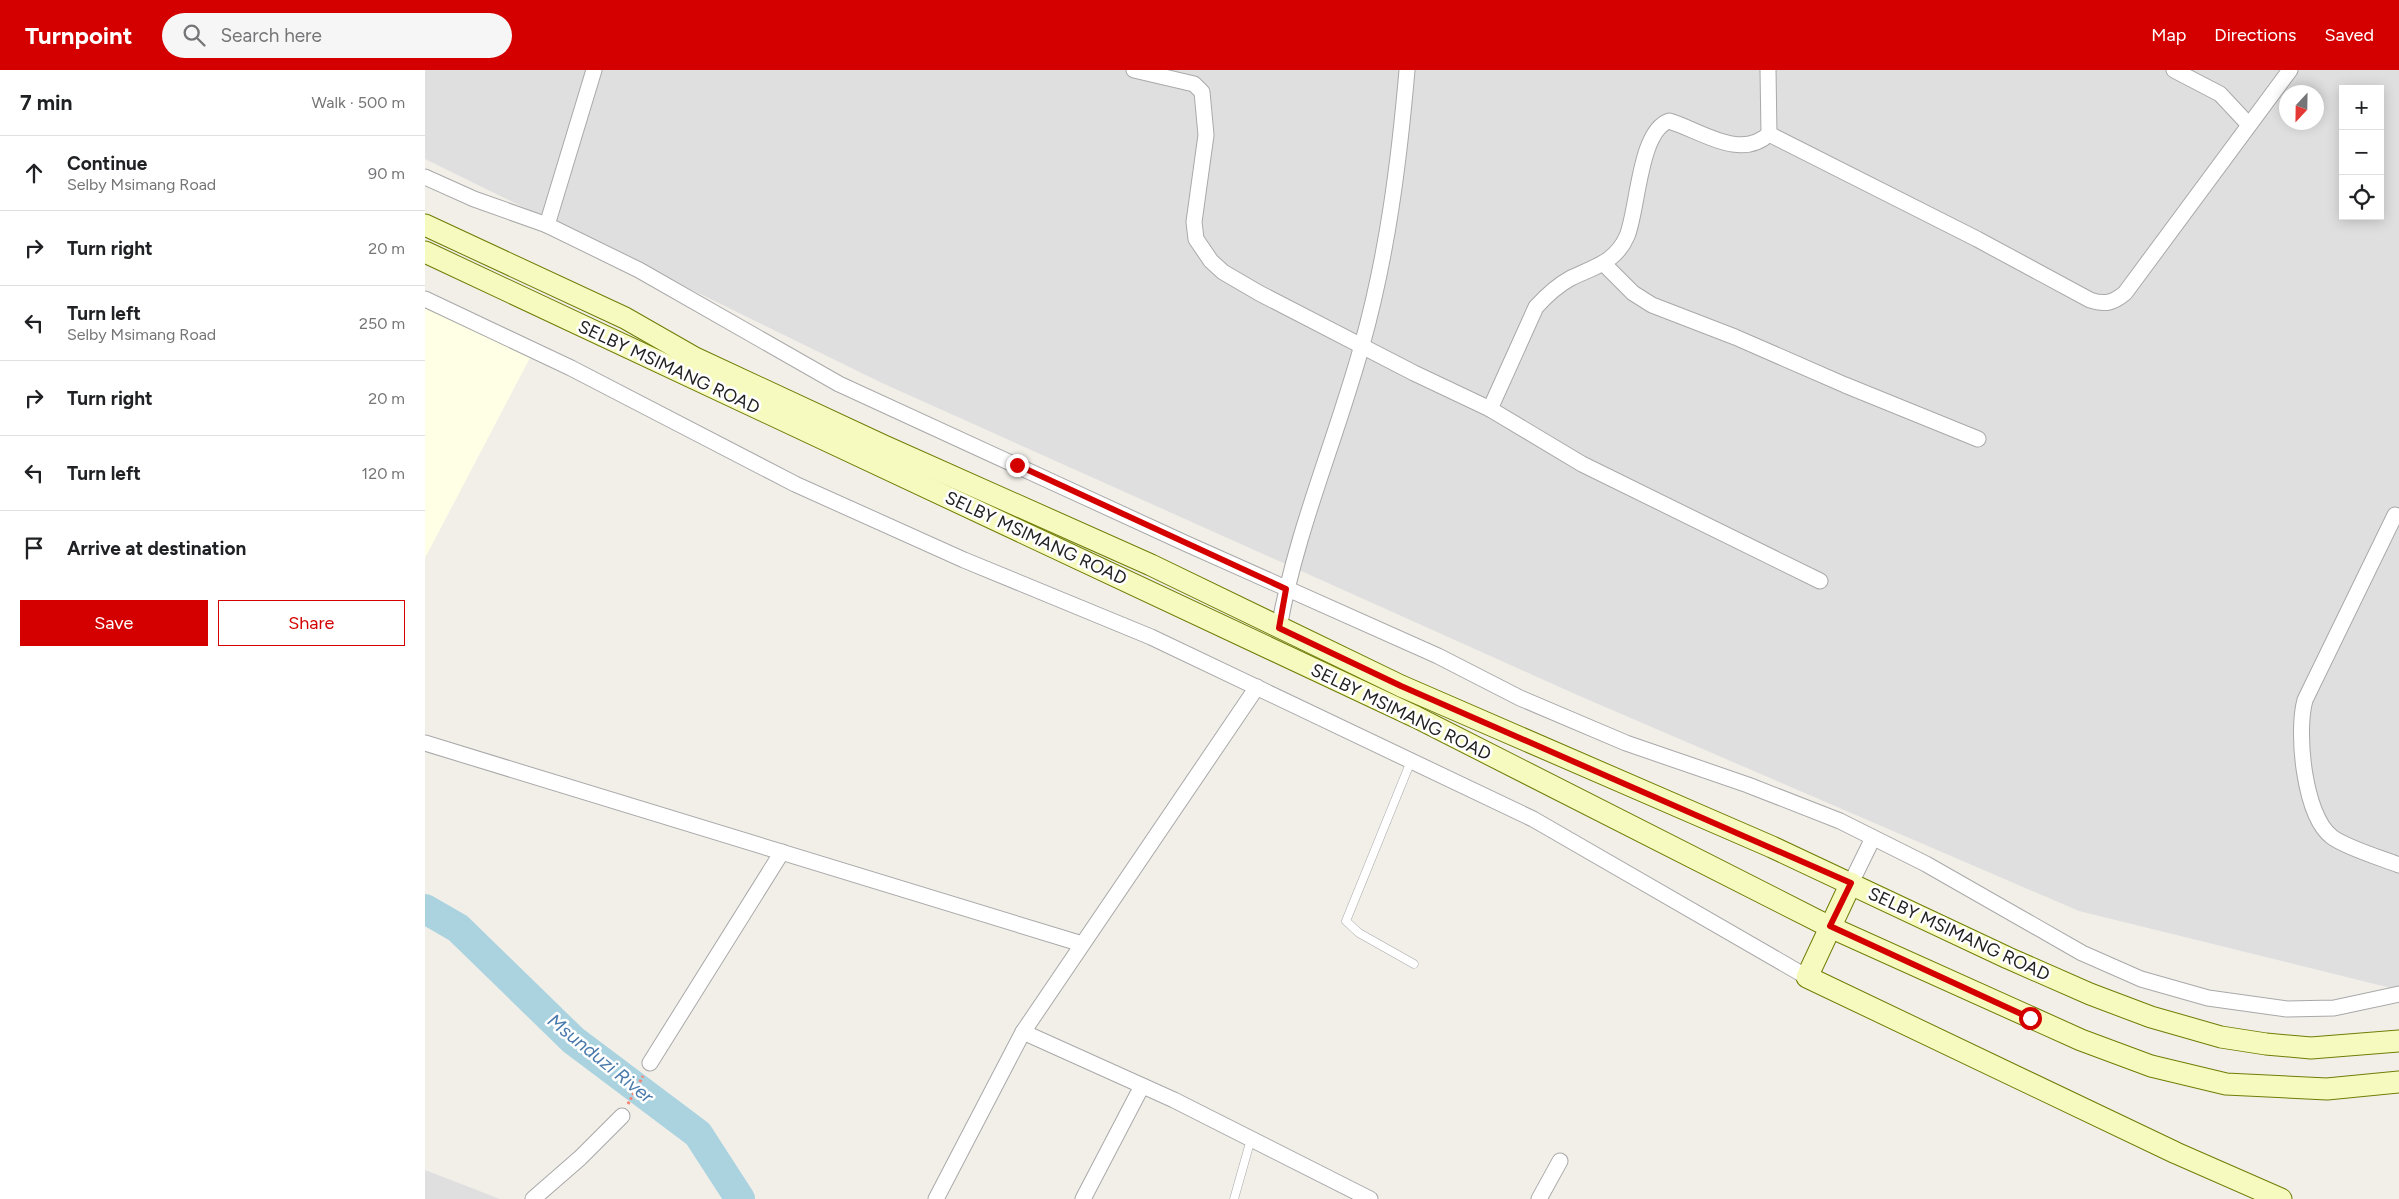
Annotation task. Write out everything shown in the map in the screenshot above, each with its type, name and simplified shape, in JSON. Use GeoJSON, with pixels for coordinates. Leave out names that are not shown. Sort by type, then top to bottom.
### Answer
{"type":"FeatureCollection","features":[{"type":"Feature","properties":{"kind":"main road","name":"SELBY MSIMANG ROAD"},"geometry":{"type":"LineString","coordinates":[[425,225],[625,318],[695,358],[884,446],[1151,565],[1401,686],[1851,883],[2008,958],[2151,1018],[2221,1036],[2266,1044],[2311,1048],[2399,1041]]}},
{"type":"Feature","properties":{"kind":"main road","name":"SELBY MSIMANG ROAD"},"geometry":{"type":"LineString","coordinates":[[425,252],[1416,717],[1830,926],[2081,1040],[2151,1066],[2226,1084],[2327,1089],[2399,1082]]}},
{"type":"Feature","properties":{"kind":"main road"},"geometry":{"type":"LineString","coordinates":[[1851,883],[1807,977],[2176,1153],[2281,1199]]}},
{"type":"Feature","properties":{"kind":"street"},"geometry":{"type":"LineString","coordinates":[[547,225],[594,70]]}},
{"type":"Feature","properties":{"kind":"street"},"geometry":{"type":"LineString","coordinates":[[1134,70],[1194,84],[1202,92],[1206,134],[1193,222],[1196,239],[1204,254],[1223,272],[1362,346],[1490,409],[1582,464],[1820,582]]}},
{"type":"Feature","properties":{"kind":"street"},"geometry":{"type":"LineString","coordinates":[[1279,628],[1296,550],[1362,346],[1379,283],[1386,244],[1407,70]]}},
{"type":"Feature","properties":{"kind":"street"},"geometry":{"type":"LineString","coordinates":[[1767,70],[1769,134]]}},
{"type":"Feature","properties":{"kind":"street"},"geometry":{"type":"LineString","coordinates":[[2174,70],[2219,94],[2249,124]]}},
{"type":"Feature","properties":{"kind":"street"},"geometry":{"type":"LineString","coordinates":[[1769,134],[2101,304],[2111,302],[2125,293],[2290,70]]}},
{"type":"Feature","properties":{"kind":"street"},"geometry":{"type":"LineString","coordinates":[[1490,409],[1536,307],[1545,297],[1569,279],[1604,264],[1618,252],[1627,235],[1649,146],[1655,133],[1665,123],[1678,124],[1723,142],[1737,145],[1754,145],[1769,134]]}},
{"type":"Feature","properties":{"kind":"street"},"geometry":{"type":"LineString","coordinates":[[425,177],[474,199],[547,225],[639,270],[839,384],[1286,589],[1438,656],[1520,698],[1626,742],[1840,821],[1925,864],[2082,953],[2150,982],[2207,998],[2287,1009],[2334,1008],[2399,994]]}},
{"type":"Feature","properties":{"kind":"street"},"geometry":{"type":"LineString","coordinates":[[1604,264],[1633,293],[1652,305],[1735,337],[1845,385],[1978,439]]}},
{"type":"Feature","properties":{"kind":"street"},"geometry":{"type":"LineString","coordinates":[[425,299],[571,368],[795,484],[964,560],[1151,637],[1533,819],[1807,977]]}},
{"type":"Feature","properties":{"kind":"street"},"geometry":{"type":"LineString","coordinates":[[2395,515],[2305,700],[2300,733],[2309,794],[2319,825],[2333,838],[2399,865]]}},
{"type":"Feature","properties":{"kind":"street"},"geometry":{"type":"LineString","coordinates":[[936,1199],[1023,1032],[1257,687]]}},
{"type":"Feature","properties":{"kind":"street"},"geometry":{"type":"LineString","coordinates":[[425,742],[1082,944]]}},
{"type":"Feature","properties":{"kind":"street"},"geometry":{"type":"LineString","coordinates":[[1851,883],[1873,838]]}},
{"type":"Feature","properties":{"kind":"street"},"geometry":{"type":"LineString","coordinates":[[650,1063],[782,852]]}},
{"type":"Feature","properties":{"kind":"street"},"geometry":{"type":"LineString","coordinates":[[1023,1032],[1142,1086],[1370,1199]]}},
{"type":"Feature","properties":{"kind":"street"},"geometry":{"type":"LineString","coordinates":[[1083,1199],[1142,1086]]}},
{"type":"Feature","properties":{"kind":"street"},"geometry":{"type":"LineString","coordinates":[[533,1199],[580,1158],[622,1116]]}},
{"type":"Feature","properties":{"kind":"street"},"geometry":{"type":"LineString","coordinates":[[1539,1199],[1560,1161]]}},
{"type":"Feature","properties":{"kind":"lane"},"geometry":{"type":"LineString","coordinates":[[1411,761],[1346,921],[1359,933],[1414,964]]}},
{"type":"Feature","properties":{"kind":"lane"},"geometry":{"type":"LineString","coordinates":[[1233,1199],[1251,1139]]}},
{"type":"Feature","properties":{"kind":"path"},"geometry":{"type":"LineString","coordinates":[[622,1116],[650,1063]]}},
{"type":"Feature","properties":{"kind":"shaded area"},"geometry":{"type":"Polygon","coordinates":[[[425,70],[2399,70],[2399,990],[2079,911],[1575,694],[882,383],[425,159],[425,70]]]}},
{"type":"Feature","properties":{"kind":"shaded area"},"geometry":{"type":"Polygon","coordinates":[[[425,303],[532,354],[425,558],[425,303]]]}},
{"type":"Feature","properties":{"kind":"shaded area"},"geometry":{"type":"Polygon","coordinates":[[[425,1170],[500,1199],[425,1199],[425,1170]]]}},
{"type":"Feature","properties":{"kind":"waterway","name":"Msunduzi River"},"geometry":{"type":"LineString","coordinates":[[425,909],[458,928],[573,1040],[698,1134],[740,1199]]}},
{"type":"Feature","properties":{"kind":"route"},"geometry":{"type":"LineString","coordinates":[[1017,465],[1286,589],[1279,628],[1506,733],[1772,847],[1851,883],[1830,926],[2030,1018]]}}]}
